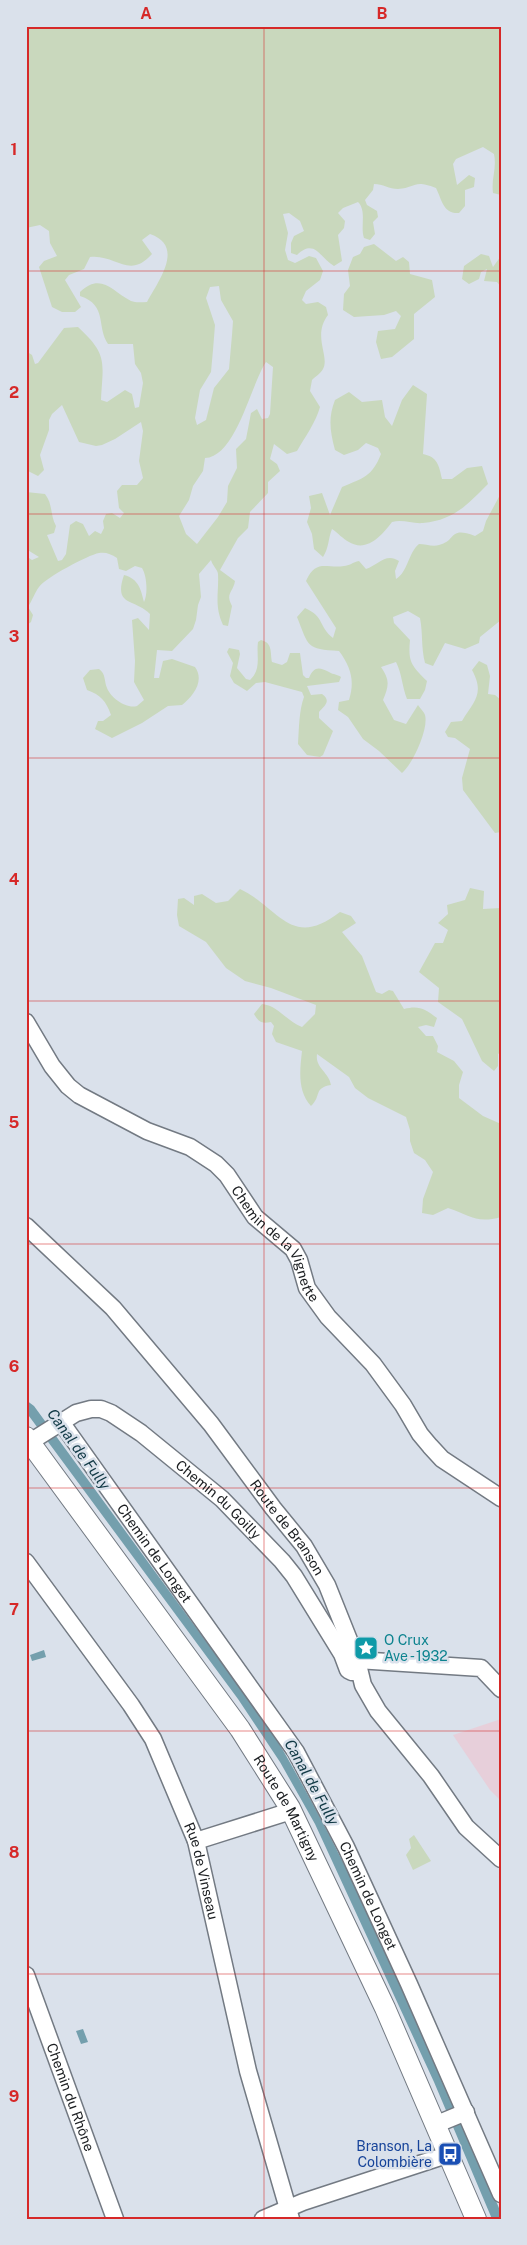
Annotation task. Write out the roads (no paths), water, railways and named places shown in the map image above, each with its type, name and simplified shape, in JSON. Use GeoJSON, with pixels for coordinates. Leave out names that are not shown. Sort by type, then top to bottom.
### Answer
{"type":"FeatureCollection","features":[{"type":"Feature","properties":{"kind":"main road","name":"Route de Martigny"},"geometry":{"type":"LineString","coordinates":[[29,1439],[240,1729],[291,1811],[358,1950],[437,2124],[476,2219]]}},
{"type":"Feature","properties":{"kind":"street","name":"Chemin de la Vignette"},"geometry":{"type":"LineString","coordinates":[[26,1022],[52,1066],[68,1086],[79,1094],[147,1131],[190,1147],[216,1164],[227,1175],[255,1217],[293,1249],[311,1294],[328,1317],[373,1364],[404,1405],[420,1434],[430,1446],[442,1460],[501,1498]]}},
{"type":"Feature","properties":{"kind":"street","name":"Route de Branson"},"geometry":{"type":"LineString","coordinates":[[26,1226],[113,1308],[211,1424],[310,1556],[327,1585],[358,1664],[363,1685],[378,1711],[426,1769],[466,1827],[501,1859]]}},
{"type":"Feature","properties":{"kind":"street","name":"Chemin du Goilly"},"geometry":{"type":"LineString","coordinates":[[29,1439],[76,1413],[101,1409],[135,1428],[199,1478],[243,1519],[294,1576],[342,1654],[348,1670],[352,1672],[358,1664]]}},
{"type":"Feature","properties":{"kind":"street","name":"Chemin de Longet"},"geometry":{"type":"LineString","coordinates":[[58,1424],[296,1752],[346,1847],[501,2194]]}},
{"type":"Feature","properties":{"kind":"street","name":"Rue de Vinseau"},"geometry":{"type":"LineString","coordinates":[[26,1562],[132,1704],[153,1739],[196,1840],[248,2071],[289,2214]]}},
{"type":"Feature","properties":{"kind":"street"},"geometry":{"type":"LineString","coordinates":[[358,1664],[481,1668],[501,1689]]}},
{"type":"Feature","properties":{"kind":"street"},"geometry":{"type":"LineString","coordinates":[[196,1840],[291,1811]]}},
{"type":"Feature","properties":{"kind":"street","name":"Chemin du Rhône"},"geometry":{"type":"LineString","coordinates":[[26,1975],[115,2219]]}},
{"type":"Feature","properties":{"kind":"street"},"geometry":{"type":"LineString","coordinates":[[437,2124],[466,2112]]}},
{"type":"Feature","properties":{"kind":"street"},"geometry":{"type":"LineString","coordinates":[[263,2219],[289,2214],[450,2154]]}},
{"type":"Feature","properties":{"kind":"water","name":"Canal de Fully"},"geometry":{"type":"Polygon","coordinates":[[[26,1400],[34,1406],[273,1733],[334,1844],[416,2016],[492,2191],[501,2213],[501,2219],[492,2219],[434,2082],[315,1824],[280,1762],[238,1699],[26,1412],[26,1400]]]}},
{"type":"Feature","properties":{"kind":"water"},"geometry":{"type":"Polygon","coordinates":[[[44,1650],[46,1657],[32,1661],[30,1655],[44,1650]]]}},
{"type":"Feature","properties":{"kind":"water"},"geometry":{"type":"Polygon","coordinates":[[[83,2029],[88,2042],[81,2044],[76,2031],[83,2029]]]}},
{"type":"Feature","properties":{"kind":"place","name":"O Crux Ave - 1932"},"geometry":{"type":"Point","coordinates":[366,1648]}},
{"type":"Feature","properties":{"kind":"place","name":"Branson, La Colombière"},"geometry":{"type":"Point","coordinates":[450,2154]}}]}
